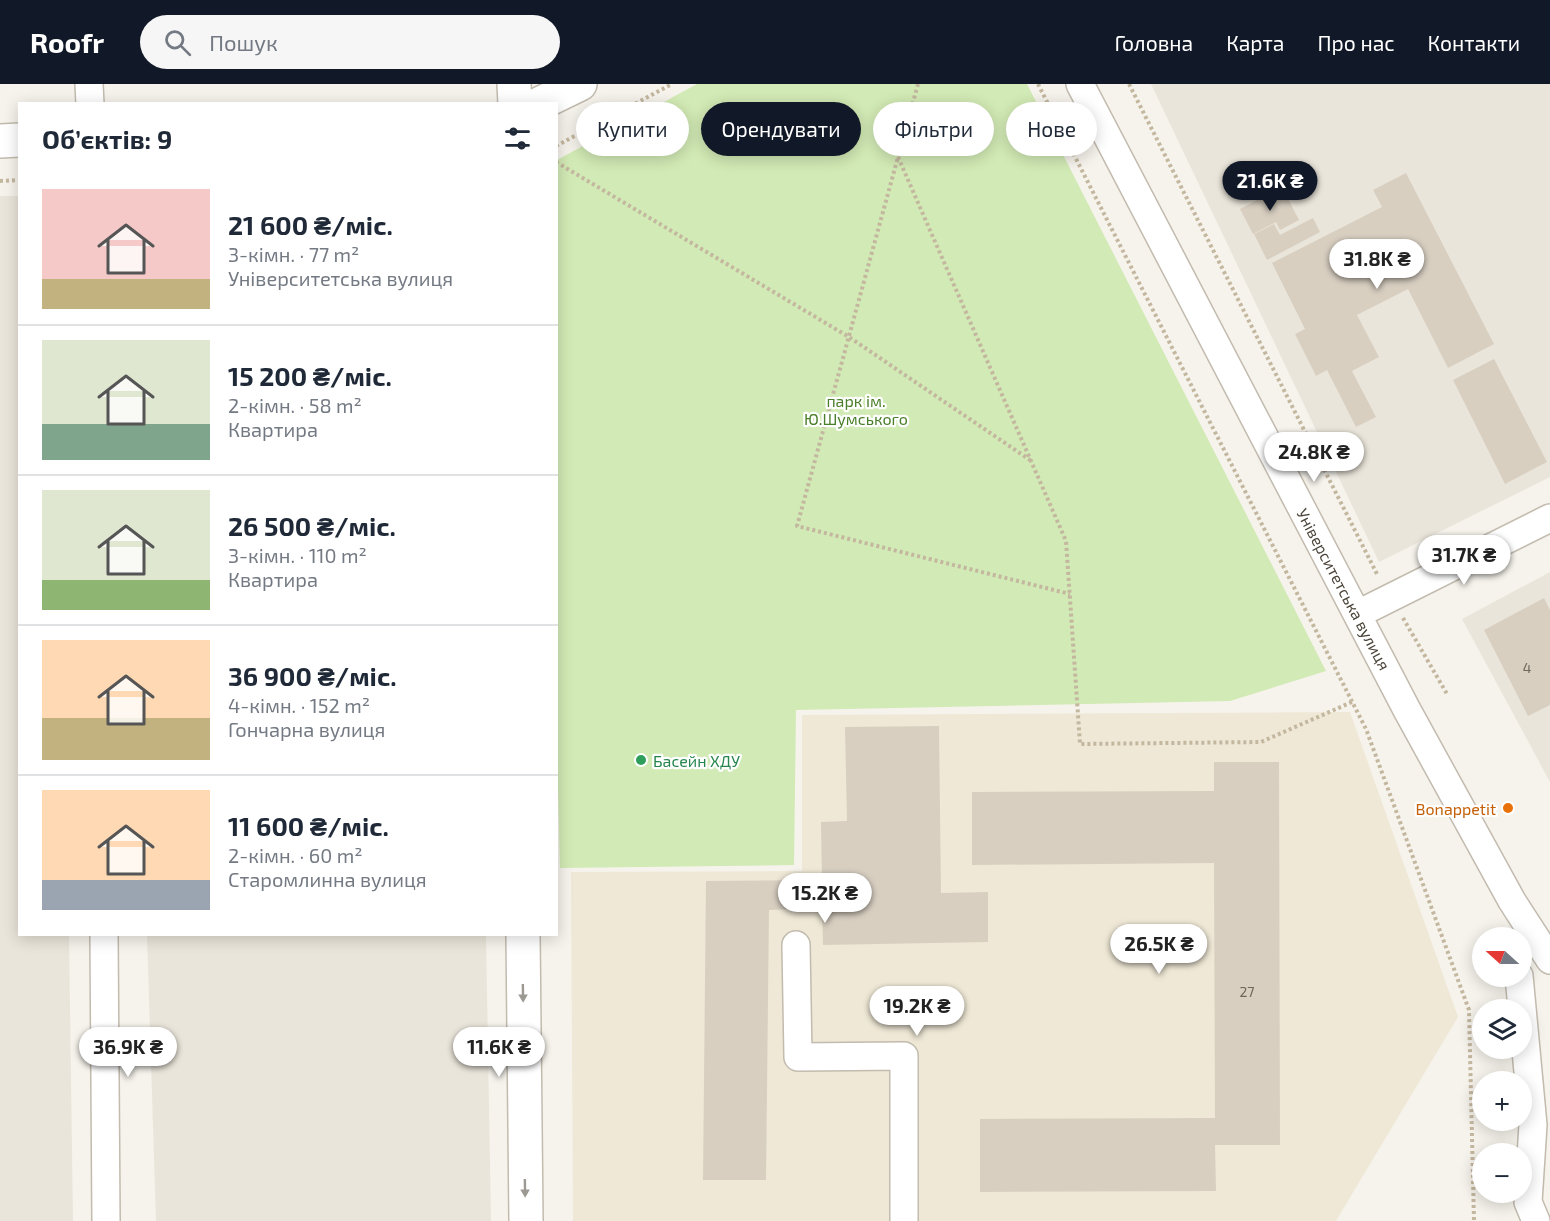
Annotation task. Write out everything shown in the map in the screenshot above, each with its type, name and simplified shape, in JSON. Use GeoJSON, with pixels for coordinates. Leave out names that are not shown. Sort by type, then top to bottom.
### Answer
{"type":"FeatureCollection","features":[{"type":"Feature","properties":{"kind":"street"},"geometry":{"type":"LineString","coordinates":[[89,84],[90,102]]}},
{"type":"Feature","properties":{"kind":"street"},"geometry":{"type":"LineString","coordinates":[[514,84],[515,102]]}},
{"type":"Feature","properties":{"kind":"street"},"geometry":{"type":"LineString","coordinates":[[544,102],[580,84]]}},
{"type":"Feature","properties":{"kind":"street","name":"Університетська вулиця"},"geometry":{"type":"LineString","coordinates":[[1080,84],[1407,710],[1512,901],[1550,960]]}},
{"type":"Feature","properties":{"kind":"street"},"geometry":{"type":"LineString","coordinates":[[0,141],[18,140]]}},
{"type":"Feature","properties":{"kind":"street"},"geometry":{"type":"LineString","coordinates":[[1358,614],[1550,518]]}},
{"type":"Feature","properties":{"kind":"street","name":"Університетська вулиця"},"geometry":{"type":"LineString","coordinates":[[1512,901],[1514,927]]}},
{"type":"Feature","properties":{"kind":"street"},"geometry":{"type":"LineString","coordinates":[[104,936],[106,1221]]}},
{"type":"Feature","properties":{"kind":"street"},"geometry":{"type":"LineString","coordinates":[[523,936],[526,1221]]}},
{"type":"Feature","properties":{"kind":"street"},"geometry":{"type":"LineString","coordinates":[[796,945],[798,1057],[904,1056],[904,1221]]}},
{"type":"Feature","properties":{"kind":"street"},"geometry":{"type":"LineString","coordinates":[[1520,987],[1533,1125],[1531,1143]]}},
{"type":"Feature","properties":{"kind":"street"},"geometry":{"type":"LineString","coordinates":[[1532,1158],[1550,1137]]}},
{"type":"Feature","properties":{"kind":"path"},"geometry":{"type":"LineString","coordinates":[[558,145],[672,84]]}},
{"type":"Feature","properties":{"kind":"path"},"geometry":{"type":"LineString","coordinates":[[918,84],[797,526],[1070,594]]}},
{"type":"Feature","properties":{"kind":"path"},"geometry":{"type":"LineString","coordinates":[[1038,84],[1366,729],[1469,1010],[1474,1221]]}},
{"type":"Feature","properties":{"kind":"path"},"geometry":{"type":"LineString","coordinates":[[1129,84],[1374,569],[1447,694]]}},
{"type":"Feature","properties":{"kind":"path"},"geometry":{"type":"LineString","coordinates":[[898,157],[1066,541],[1080,744],[1261,742],[1352,702]]}},
{"type":"Feature","properties":{"kind":"path"},"geometry":{"type":"LineString","coordinates":[[558,163],[849,337],[1030,460]]}},
{"type":"Feature","properties":{"kind":"path"},"geometry":{"type":"LineString","coordinates":[[0,181],[18,180]]}},
{"type":"Feature","properties":{"kind":"shaded area"},"geometry":{"type":"Polygon","coordinates":[[[1151,84],[1550,84],[1550,477],[1379,562],[1151,84]]]}},
{"type":"Feature","properties":{"kind":"shaded area"},"geometry":{"type":"Polygon","coordinates":[[[0,196],[18,196],[18,936],[69,936],[73,1221],[0,1221],[0,196]]]}},
{"type":"Feature","properties":{"kind":"shaded area"},"geometry":{"type":"Polygon","coordinates":[[[1550,572],[1550,782],[1462,619],[1550,572]]]}},
{"type":"Feature","properties":{"kind":"shaded area"},"geometry":{"type":"Polygon","coordinates":[[[1350,712],[1458,1017],[1336,1221],[573,1221],[571,872],[802,871],[802,715],[1350,712]]]}},
{"type":"Feature","properties":{"kind":"shaded area"},"geometry":{"type":"Polygon","coordinates":[[[147,936],[486,936],[491,1221],[156,1221],[147,936]]]}},
{"type":"Feature","properties":{"kind":"green space","name":"парк ім. Ю.Шумського"},"geometry":{"type":"Polygon","coordinates":[[[697,84],[1027,84],[1036,102],[1006,102],[1006,156],[1064,156],[1326,671],[1230,701],[796,710],[794,865],[560,868],[558,159],[576,150],[576,156],[689,156],[689,102],[664,102],[697,84]]]}},
{"type":"Feature","properties":{"kind":"building"},"geometry":{"type":"Polygon","coordinates":[[[1406,173],[1494,344],[1448,368],[1408,289],[1357,315],[1379,357],[1352,371],[1376,417],[1356,427],[1327,370],[1316,376],[1295,334],[1305,329],[1272,263],[1382,207],[1373,190],[1406,173]]]}},
{"type":"Feature","properties":{"kind":"building"},"geometry":{"type":"Polygon","coordinates":[[[1282,187],[1299,220],[1280,230],[1276,222],[1253,234],[1240,209],[1282,187]]]}},
{"type":"Feature","properties":{"kind":"building"},"geometry":{"type":"Polygon","coordinates":[[[1313,218],[1320,232],[1267,260],[1254,234],[1274,224],[1280,235],[1313,218]]]}},
{"type":"Feature","properties":{"kind":"building"},"geometry":{"type":"Polygon","coordinates":[[[1494,359],[1547,462],[1505,484],[1453,380],[1494,359]]]}},
{"type":"Feature","properties":{"kind":"building"},"geometry":{"type":"Polygon","coordinates":[[[1544,598],[1550,610],[1550,705],[1528,716],[1484,630],[1544,598]]]}},
{"type":"Feature","properties":{"kind":"building"},"geometry":{"type":"Polygon","coordinates":[[[939,726],[941,893],[988,892],[988,942],[823,945],[822,908],[769,910],[766,1180],[703,1180],[706,881],[822,880],[821,822],[847,821],[845,727],[939,726]]]}},
{"type":"Feature","properties":{"kind":"building"},"geometry":{"type":"Polygon","coordinates":[[[1214,762],[1279,762],[1280,1145],[1215,1145],[1216,1191],[980,1192],[980,1119],[1215,1118],[1214,863],[972,865],[972,792],[1214,791],[1214,762]]]}},
{"type":"Feature","properties":{"kind":"place","name":"Басейн ХДУ"},"geometry":{"type":"Point","coordinates":[641,760]}},
{"type":"Feature","properties":{"kind":"place","name":"Bonappetit"},"geometry":{"type":"Point","coordinates":[1508,808]}}]}
